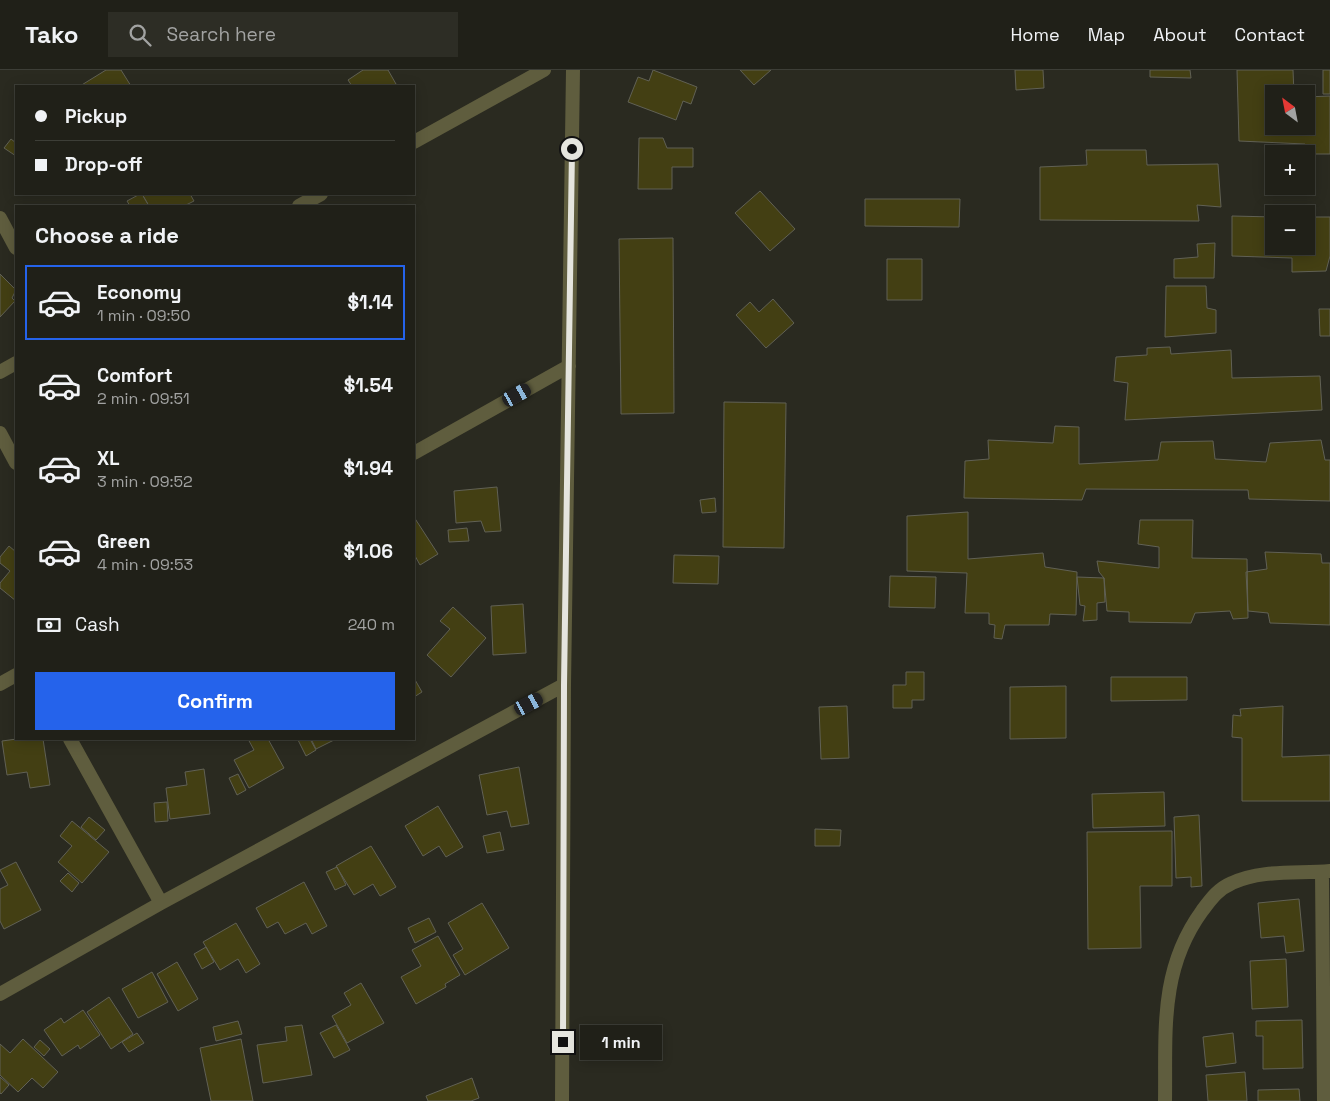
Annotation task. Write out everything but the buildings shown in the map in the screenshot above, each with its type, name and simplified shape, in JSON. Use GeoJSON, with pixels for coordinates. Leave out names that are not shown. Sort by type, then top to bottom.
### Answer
{"type":"FeatureCollection","features":[{"type":"Feature","properties":{"kind":"street"},"geometry":{"type":"LineString","coordinates":[[415,141],[544,70]]}},
{"type":"Feature","properties":{"kind":"street"},"geometry":{"type":"LineString","coordinates":[[562,1101],[564,685],[573,70]]}},
{"type":"Feature","properties":{"kind":"street"},"geometry":{"type":"LineString","coordinates":[[301,205],[319,195]]}},
{"type":"Feature","properties":{"kind":"street"},"geometry":{"type":"LineString","coordinates":[[0,218],[15,246]]}},
{"type":"Feature","properties":{"kind":"street"},"geometry":{"type":"LineString","coordinates":[[0,372],[15,364]]}},
{"type":"Feature","properties":{"kind":"street"},"geometry":{"type":"LineString","coordinates":[[415,452],[569,366]]}},
{"type":"Feature","properties":{"kind":"street"},"geometry":{"type":"LineString","coordinates":[[0,433],[15,461]]}},
{"type":"Feature","properties":{"kind":"street"},"geometry":{"type":"LineString","coordinates":[[0,684],[15,676]]}},
{"type":"Feature","properties":{"kind":"street"},"geometry":{"type":"LineString","coordinates":[[0,994],[161,903],[564,685]]}},
{"type":"Feature","properties":{"kind":"street"},"geometry":{"type":"LineString","coordinates":[[71,740],[161,903]]}},
{"type":"Feature","properties":{"kind":"street"},"geometry":{"type":"LineString","coordinates":[[1165,1101],[1168,991],[1177,954],[1196,919],[1216,893],[1232,883],[1253,877],[1326,871],[1324,1101]]}},
{"type":"Feature","properties":{"kind":"route"},"geometry":{"type":"LineString","coordinates":[[563,1042],[564,685],[572,149]]}}]}
